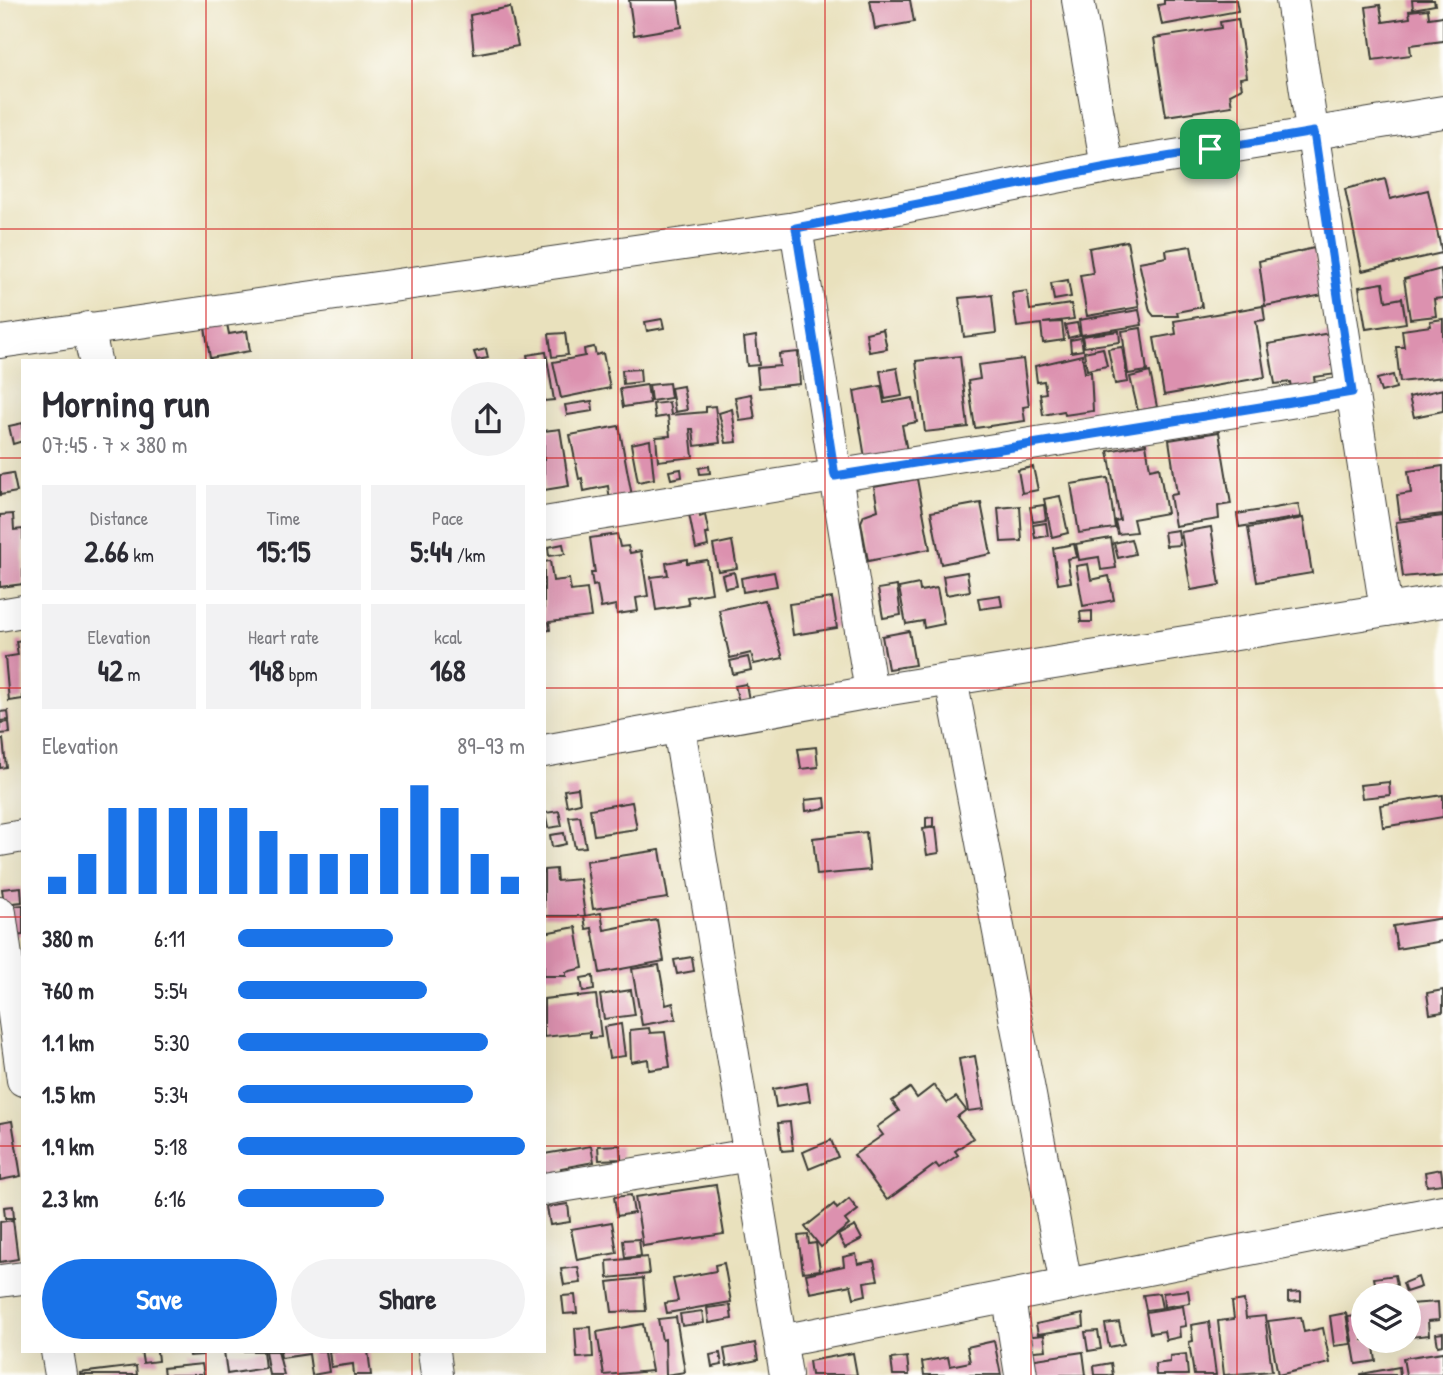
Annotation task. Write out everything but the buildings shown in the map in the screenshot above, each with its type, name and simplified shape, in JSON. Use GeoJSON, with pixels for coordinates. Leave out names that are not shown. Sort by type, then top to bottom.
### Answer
{"type":"FeatureCollection","features":[{"type":"Feature","properties":{"kind":"street"},"geometry":{"type":"LineString","coordinates":[[1078,0],[1107,167]]}},
{"type":"Feature","properties":{"kind":"street"},"geometry":{"type":"LineString","coordinates":[[1292,0],[1387,610]]}},
{"type":"Feature","properties":{"kind":"street"},"geometry":{"type":"LineString","coordinates":[[0,342],[796,228],[1107,167],[1443,112]]}},
{"type":"Feature","properties":{"kind":"street"},"geometry":{"type":"LineString","coordinates":[[796,228],[871,692]]}},
{"type":"Feature","properties":{"kind":"street"},"geometry":{"type":"LineString","coordinates":[[89,328],[95,359]]}},
{"type":"Feature","properties":{"kind":"street"},"geometry":{"type":"LineString","coordinates":[[546,523],[1352,392]]}},
{"type":"Feature","properties":{"kind":"street"},"geometry":{"type":"LineString","coordinates":[[546,751],[871,692],[1443,601]]}},
{"type":"Feature","properties":{"kind":"street"},"geometry":{"type":"LineString","coordinates":[[0,615],[21,611]]}},
{"type":"Feature","properties":{"kind":"street"},"geometry":{"type":"LineString","coordinates":[[951,679],[1066,1285]]}},
{"type":"Feature","properties":{"kind":"street"},"geometry":{"type":"LineString","coordinates":[[679,728],[786,1375]]}},
{"type":"Feature","properties":{"kind":"street"},"geometry":{"type":"LineString","coordinates":[[0,840],[21,836]]}},
{"type":"Feature","properties":{"kind":"street"},"geometry":{"type":"LineString","coordinates":[[0,913],[17,1074]]}},
{"type":"Feature","properties":{"kind":"street"},"geometry":{"type":"LineString","coordinates":[[546,1189],[750,1154]]}},
{"type":"Feature","properties":{"kind":"street"},"geometry":{"type":"LineString","coordinates":[[781,1341],[1443,1211]]}},
{"type":"Feature","properties":{"kind":"street"},"geometry":{"type":"LineString","coordinates":[[0,1281],[21,1278]]}},
{"type":"Feature","properties":{"kind":"street"},"geometry":{"type":"LineString","coordinates":[[1009,1298],[1021,1375]]}},
{"type":"Feature","properties":{"kind":"street"},"geometry":{"type":"LineString","coordinates":[[57,1353],[61,1375]]}},
{"type":"Feature","properties":{"kind":"street"},"geometry":{"type":"LineString","coordinates":[[435,1353],[437,1375]]}},
{"type":"Feature","properties":{"kind":"route"},"geometry":{"type":"LineString","coordinates":[[1314,132],[1352,392],[835,476],[796,228],[1210,149],[1314,132]]}}]}
